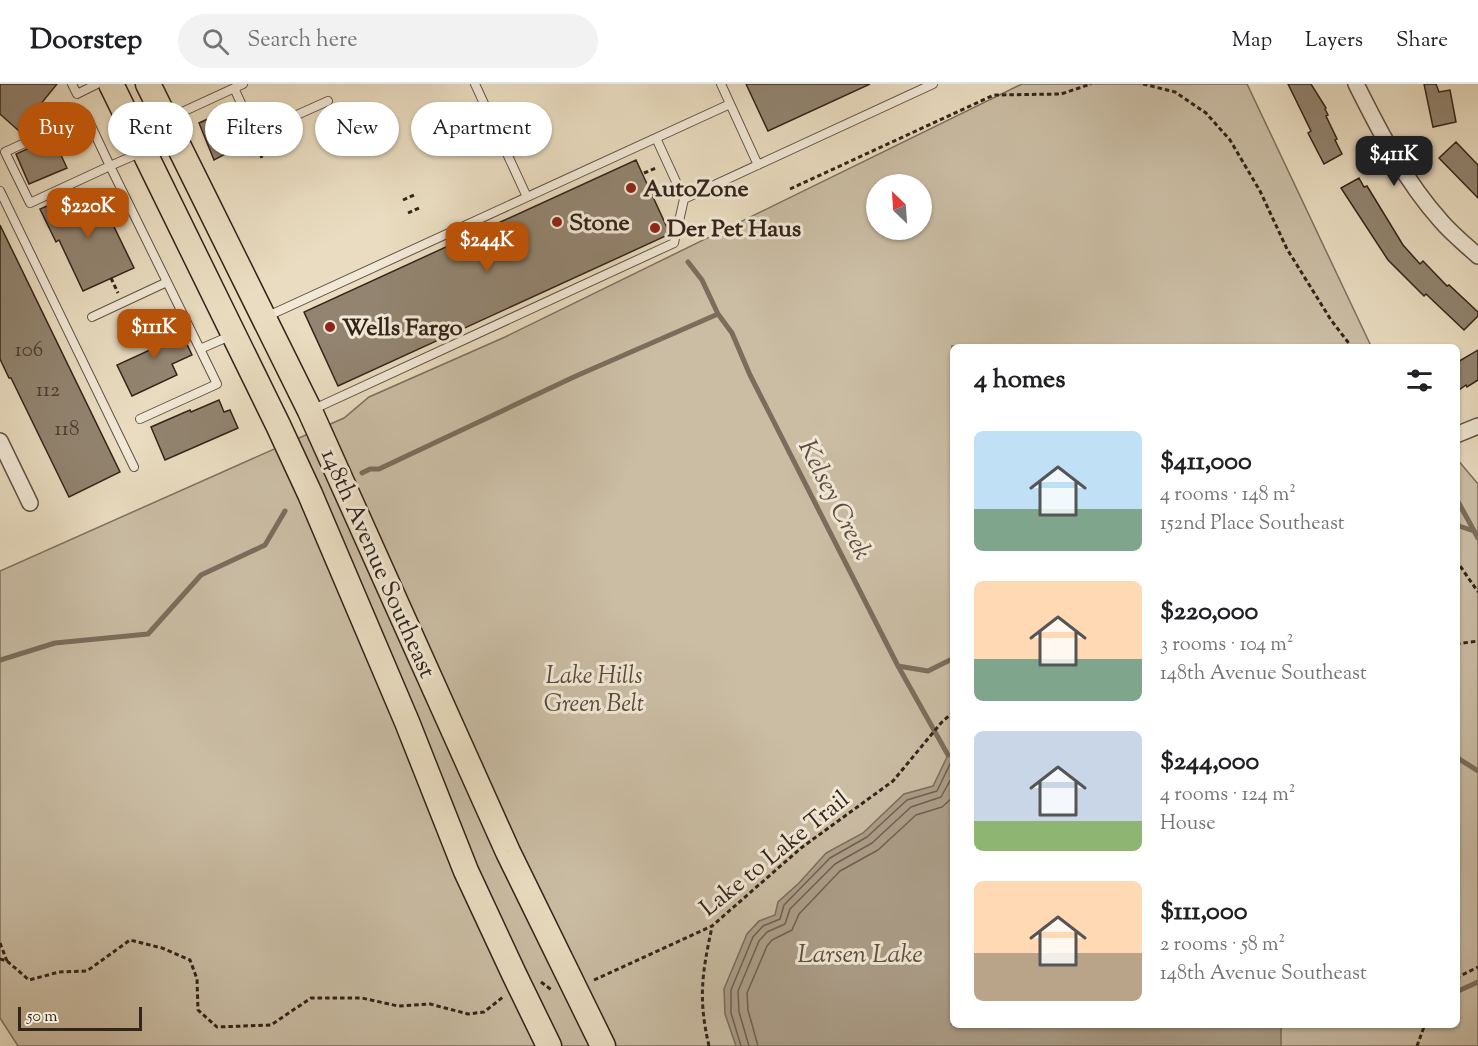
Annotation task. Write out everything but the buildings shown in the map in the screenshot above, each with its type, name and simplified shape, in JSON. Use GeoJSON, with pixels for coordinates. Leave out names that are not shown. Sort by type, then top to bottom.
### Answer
{"type":"FeatureCollection","features":[{"type":"Feature","properties":{"kind":"main road","name":"148th Avenue Southeast"},"geometry":{"type":"LineString","coordinates":[[111,84],[120,102]]}},
{"type":"Feature","properties":{"kind":"main road","name":"148th Avenue Southeast"},"geometry":{"type":"LineString","coordinates":[[148,84],[157,102]]}},
{"type":"Feature","properties":{"kind":"main road","name":"148th Avenue Southeast"},"geometry":{"type":"LineString","coordinates":[[146,156],[310,494],[407,722],[466,871],[549,1046]]}},
{"type":"Feature","properties":{"kind":"main road","name":"148th Avenue Southeast"},"geometry":{"type":"LineString","coordinates":[[184,156],[310,411],[508,852],[603,1046]]}},
{"type":"Feature","properties":{"kind":"main road"},"geometry":{"type":"LineString","coordinates":[[407,722],[422,738],[433,743],[443,740],[449,732],[451,723]]}},
{"type":"Feature","properties":{"kind":"street"},"geometry":{"type":"LineString","coordinates":[[1356,84],[1386,144],[1411,182],[1441,221],[1478,256]]}},
{"type":"Feature","properties":{"kind":"street"},"geometry":{"type":"LineString","coordinates":[[1460,433],[1478,426]]}},
{"type":"Feature","properties":{"kind":"street"},"geometry":{"type":"LineString","coordinates":[[0,441],[30,503]]}},
{"type":"Feature","properties":{"kind":"lane"},"geometry":{"type":"LineString","coordinates":[[72,84],[76,94],[97,84]]}},
{"type":"Feature","properties":{"kind":"lane"},"geometry":{"type":"LineString","coordinates":[[193,107],[243,84]]}},
{"type":"Feature","properties":{"kind":"lane"},"geometry":{"type":"LineString","coordinates":[[476,84],[527,197]]}},
{"type":"Feature","properties":{"kind":"lane"},"geometry":{"type":"LineString","coordinates":[[721,84],[758,165]]}},
{"type":"Feature","properties":{"kind":"lane"},"geometry":{"type":"LineString","coordinates":[[684,199],[933,84]]}},
{"type":"Feature","properties":{"kind":"lane"},"geometry":{"type":"LineString","coordinates":[[234,88],[251,125],[257,131],[328,101]]}},
{"type":"Feature","properties":{"kind":"lane"},"geometry":{"type":"LineString","coordinates":[[264,318],[730,104]]}},
{"type":"Feature","properties":{"kind":"lane"},"geometry":{"type":"LineString","coordinates":[[133,156],[110,166],[30,203],[5,152],[86,115],[110,166],[217,384],[140,419]]}},
{"type":"Feature","properties":{"kind":"lane"},"geometry":{"type":"LineString","coordinates":[[310,411],[674,243],[684,199],[656,138]]}},
{"type":"Feature","properties":{"kind":"lane"},"geometry":{"type":"LineString","coordinates":[[0,190],[134,467]]}},
{"type":"Feature","properties":{"kind":"lane"},"geometry":{"type":"LineString","coordinates":[[92,316],[167,282]]}},
{"type":"Feature","properties":{"kind":"lane"},"geometry":{"type":"LineString","coordinates":[[200,349],[234,334]]}},
{"type":"Feature","properties":{"kind":"path"},"geometry":{"type":"LineString","coordinates":[[790,189],[994,95],[1061,94],[1091,84]]}},
{"type":"Feature","properties":{"kind":"path"},"geometry":{"type":"LineString","coordinates":[[1143,84],[1175,92],[1206,113],[1230,140],[1260,191],[1287,249],[1331,320],[1349,344]]}},
{"type":"Feature","properties":{"kind":"path"},"geometry":{"type":"LineString","coordinates":[[644,174],[658,167]]}},
{"type":"Feature","properties":{"kind":"path"},"geometry":{"type":"LineString","coordinates":[[99,196],[113,190]]}},
{"type":"Feature","properties":{"kind":"path"},"geometry":{"type":"LineString","coordinates":[[402,200],[414,195]]}},
{"type":"Feature","properties":{"kind":"path"},"geometry":{"type":"LineString","coordinates":[[408,213],[419,208]]}},
{"type":"Feature","properties":{"kind":"path"},"geometry":{"type":"LineString","coordinates":[[111,278],[118,294]]}},
{"type":"Feature","properties":{"kind":"path"},"geometry":{"type":"LineString","coordinates":[[167,335],[181,328]]}},
{"type":"Feature","properties":{"kind":"path"},"geometry":{"type":"LineString","coordinates":[[1460,566],[1478,592]]}},
{"type":"Feature","properties":{"kind":"path"},"geometry":{"type":"LineString","coordinates":[[1460,643],[1478,641]]}},
{"type":"Feature","properties":{"kind":"path","name":"Lake to Lake Trail"},"geometry":{"type":"LineString","coordinates":[[590,982],[712,926],[801,848],[893,781],[950,715]]}},
{"type":"Feature","properties":{"kind":"path"},"geometry":{"type":"LineString","coordinates":[[709,1046],[702,1011],[702,981],[712,926]]}},
{"type":"Feature","properties":{"kind":"path"},"geometry":{"type":"LineString","coordinates":[[0,959],[7,961],[29,980],[59,972],[87,971],[130,940],[162,948],[190,960],[197,979],[198,1010],[217,1028],[271,1025],[311,998],[362,998],[398,1006],[429,1004],[468,1014],[484,1012],[504,996]]}},
{"type":"Feature","properties":{"kind":"path"},"geometry":{"type":"LineString","coordinates":[[0,943],[7,961]]}},
{"type":"Feature","properties":{"kind":"path"},"geometry":{"type":"LineString","coordinates":[[1460,976],[1478,967]]}},
{"type":"Feature","properties":{"kind":"path"},"geometry":{"type":"LineString","coordinates":[[533,980],[540,981],[554,992]]}},
{"type":"Feature","properties":{"kind":"path"},"geometry":{"type":"LineString","coordinates":[[1417,1046],[1424,1028]]}},
{"type":"Feature","properties":{"kind":"green space","name":"Lake Hills Green Belt"},"geometry":{"type":"Polygon","coordinates":[[[1022,84],[1247,84],[1370,344],[950,344],[950,1028],[1460,1028],[1460,463],[1478,484],[1478,1046],[18,1046],[0,1018],[0,571],[344,418],[369,397],[505,337],[1022,84]]]}},
{"type":"Feature","properties":{"kind":"water","name":"Larsen Lake"},"geometry":{"type":"Polygon","coordinates":[[[950,754],[950,1028],[1281,1028],[1281,1046],[736,1046],[725,1014],[724,989],[747,934],[759,921],[775,915],[778,902],[826,853],[863,833],[904,794],[933,786],[950,754]]]}},
{"type":"Feature","properties":{"kind":"waterway","name":"Kelsey Creek"},"geometry":{"type":"LineString","coordinates":[[688,262],[702,280],[718,314],[732,333],[750,375],[898,666],[948,755]]}},
{"type":"Feature","properties":{"kind":"waterway"},"geometry":{"type":"LineString","coordinates":[[362,473],[370,469],[379,469],[576,376],[718,314]]}},
{"type":"Feature","properties":{"kind":"waterway"},"geometry":{"type":"LineString","coordinates":[[1460,505],[1478,538]]}},
{"type":"Feature","properties":{"kind":"waterway"},"geometry":{"type":"LineString","coordinates":[[0,660],[55,643],[148,634],[201,575],[265,545],[285,511]]}},
{"type":"Feature","properties":{"kind":"waterway"},"geometry":{"type":"LineString","coordinates":[[1460,526],[1474,531]]}},
{"type":"Feature","properties":{"kind":"waterway"},"geometry":{"type":"LineString","coordinates":[[898,666],[928,671],[950,660]]}},
{"type":"Feature","properties":{"kind":"waterway","name":"Kelsey Creek"},"geometry":{"type":"LineString","coordinates":[[1460,760],[1478,771]]}},
{"type":"Feature","properties":{"kind":"waterway"},"geometry":{"type":"LineString","coordinates":[[1460,990],[1478,982]]}},
{"type":"Feature","properties":{"kind":"place","name":"AutoZone"},"geometry":{"type":"Point","coordinates":[631,188]}},
{"type":"Feature","properties":{"kind":"place","name":"Stone"},"geometry":{"type":"Point","coordinates":[557,222]}},
{"type":"Feature","properties":{"kind":"place","name":"Der Pet Haus"},"geometry":{"type":"Point","coordinates":[655,228]}},
{"type":"Feature","properties":{"kind":"place","name":"Wells Fargo"},"geometry":{"type":"Point","coordinates":[330,327]}}]}
